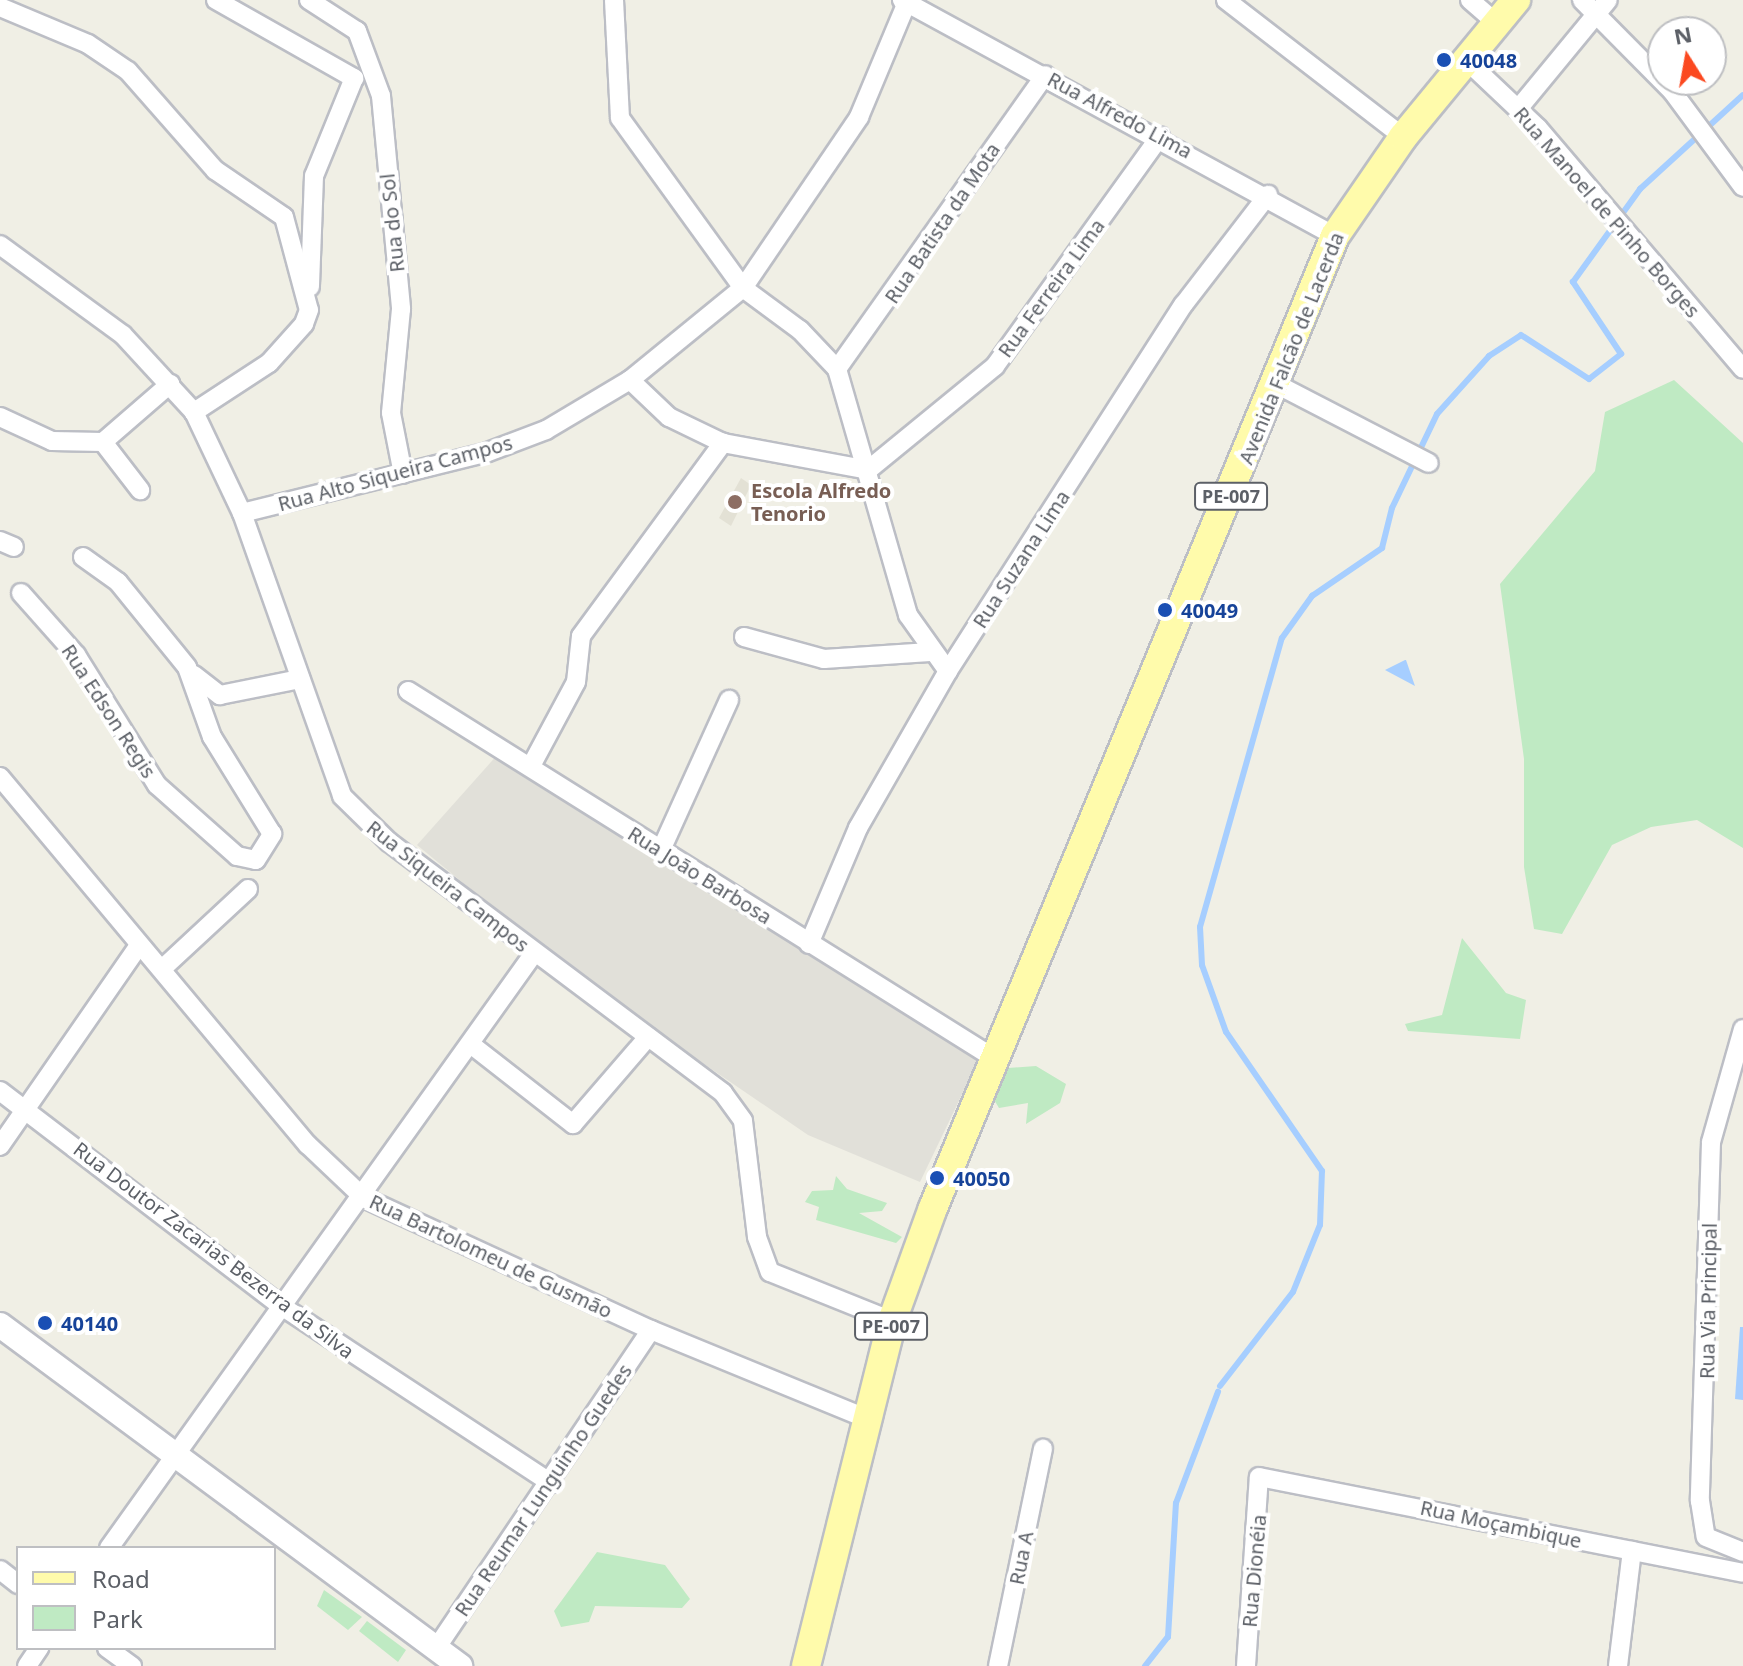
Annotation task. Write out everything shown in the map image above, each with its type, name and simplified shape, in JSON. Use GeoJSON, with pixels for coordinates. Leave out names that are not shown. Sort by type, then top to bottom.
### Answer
{"type":"FeatureCollection","features":[{"type":"Feature","properties":{"kind":"main road","name":"Avenida Falcão de Lacerda"},"geometry":{"type":"LineString","coordinates":[[994,1058],[1335,236],[1403,137],[1516,0]]}},
{"type":"Feature","properties":{"kind":"main road","name":"PE-007"},"geometry":{"type":"LineString","coordinates":[[806,1666],[892,1321],[994,1058]]}},
{"type":"Feature","properties":{"kind":"main road"},"geometry":{"type":"LineString","coordinates":[[0,1325],[460,1666]]}},
{"type":"Feature","properties":{"kind":"street"},"geometry":{"type":"LineString","coordinates":[[194,412],[269,363],[293,340],[309,310],[308,204],[354,78],[216,0]]}},
{"type":"Feature","properties":{"kind":"street","name":"Rua do Sol"},"geometry":{"type":"LineString","coordinates":[[309,0],[357,31],[381,96],[401,309],[391,413],[403,474]]}},
{"type":"Feature","properties":{"kind":"street"},"geometry":{"type":"LineString","coordinates":[[614,0],[620,118],[743,288],[800,330],[837,369],[908,615],[930,652],[948,671]]}},
{"type":"Feature","properties":{"kind":"street"},"geometry":{"type":"LineString","coordinates":[[1226,0],[1403,137]]}},
{"type":"Feature","properties":{"kind":"street"},"geometry":{"type":"LineString","coordinates":[[1470,0],[1496,23]]}},
{"type":"Feature","properties":{"kind":"street"},"geometry":{"type":"LineString","coordinates":[[1582,0],[1602,7],[1695,119],[1743,187]]}},
{"type":"Feature","properties":{"kind":"street","name":"Rua Alto Siqueira Campos"},"geometry":{"type":"LineString","coordinates":[[242,513],[403,474],[546,430],[630,380],[743,288],[859,117],[906,1]]}},
{"type":"Feature","properties":{"kind":"street","name":"Rua Alfredo Lima"},"geometry":{"type":"LineString","coordinates":[[906,1],[1268,195],[1335,236]]}},
{"type":"Feature","properties":{"kind":"street"},"geometry":{"type":"LineString","coordinates":[[0,7],[88,44],[128,71],[215,170],[279,211],[309,310]]}},
{"type":"Feature","properties":{"kind":"street"},"geometry":{"type":"LineString","coordinates":[[1518,109],[1602,7]]}},
{"type":"Feature","properties":{"kind":"street","name":"Rua Manoel de Pinho Borges"},"geometry":{"type":"LineString","coordinates":[[1466,60],[1518,109],[1743,369]]}},
{"type":"Feature","properties":{"kind":"street","name":"Rua Batista da Mota"},"geometry":{"type":"LineString","coordinates":[[837,369],[1045,75]]}},
{"type":"Feature","properties":{"kind":"street","name":"Rua Ferreira Lima"},"geometry":{"type":"LineString","coordinates":[[868,470],[995,366],[1160,136]]}},
{"type":"Feature","properties":{"kind":"street","name":"Rua Suzana Lima"},"geometry":{"type":"LineString","coordinates":[[809,944],[858,828],[948,671],[1184,304],[1268,195]]}},
{"type":"Feature","properties":{"kind":"street","name":"Rua Siqueira Campos"},"geometry":{"type":"LineString","coordinates":[[0,245],[123,335],[194,412],[242,513],[342,796],[361,819],[534,953],[723,1093],[743,1121],[757,1237],[770,1272],[892,1321]]}},
{"type":"Feature","properties":{"kind":"street"},"geometry":{"type":"LineString","coordinates":[[630,380],[669,417],[723,443],[868,470]]}},
{"type":"Feature","properties":{"kind":"street"},"geometry":{"type":"LineString","coordinates":[[1274,383],[1429,463]]}},
{"type":"Feature","properties":{"kind":"street"},"geometry":{"type":"LineString","coordinates":[[0,417],[52,441],[103,442],[170,384]]}},
{"type":"Feature","properties":{"kind":"street"},"geometry":{"type":"LineString","coordinates":[[103,442],[140,490]]}},
{"type":"Feature","properties":{"kind":"street"},"geometry":{"type":"LineString","coordinates":[[531,766],[576,682],[581,636],[723,443]]}},
{"type":"Feature","properties":{"kind":"street"},"geometry":{"type":"LineString","coordinates":[[83,557],[118,582],[187,667],[215,695],[300,679]]}},
{"type":"Feature","properties":{"kind":"street","name":"Rua Edson Regis"},"geometry":{"type":"LineString","coordinates":[[21,593],[76,655],[157,785],[237,856],[256,860],[272,834],[212,737],[187,667]]}},
{"type":"Feature","properties":{"kind":"street"},"geometry":{"type":"LineString","coordinates":[[744,637],[824,659],[930,652]]}},
{"type":"Feature","properties":{"kind":"street","name":"Rua João Barbosa"},"geometry":{"type":"LineString","coordinates":[[408,691],[994,1058]]}},
{"type":"Feature","properties":{"kind":"street"},"geometry":{"type":"LineString","coordinates":[[661,850],[729,700]]}},
{"type":"Feature","properties":{"kind":"street","name":"Rua Bartolomeu de Gusmão"},"geometry":{"type":"LineString","coordinates":[[0,777],[138,947],[163,968],[308,1145],[364,1198],[651,1330],[868,1419]]}},
{"type":"Feature","properties":{"kind":"street"},"geometry":{"type":"LineString","coordinates":[[0,808],[15,796]]}},
{"type":"Feature","properties":{"kind":"street"},"geometry":{"type":"LineString","coordinates":[[163,968],[248,889]]}},
{"type":"Feature","properties":{"kind":"street"},"geometry":{"type":"LineString","coordinates":[[0,1146],[28,1111],[138,947]]}},
{"type":"Feature","properties":{"kind":"street"},"geometry":{"type":"LineString","coordinates":[[111,1546],[473,1046],[534,953]]}},
{"type":"Feature","properties":{"kind":"street","name":"Rua Via Principal"},"geometry":{"type":"LineString","coordinates":[[1743,1029],[1711,1142],[1700,1501],[1706,1537],[1743,1552]]}},
{"type":"Feature","properties":{"kind":"street"},"geometry":{"type":"LineString","coordinates":[[473,1046],[573,1124],[648,1037]]}},
{"type":"Feature","properties":{"kind":"street","name":"Rua Doutor Zacarias Bezerra da Silva"},"geometry":{"type":"LineString","coordinates":[[0,1091],[283,1307],[551,1483]]}},
{"type":"Feature","properties":{"kind":"street","name":"Rua Reumar Lunguinho Guedes"},"geometry":{"type":"LineString","coordinates":[[435,1650],[551,1483],[651,1330]]}},
{"type":"Feature","properties":{"kind":"street","name":"Rua A"},"geometry":{"type":"LineString","coordinates":[[998,1666],[1043,1449]]}},
{"type":"Feature","properties":{"kind":"street","name":"Rua Moçambique"},"geometry":{"type":"LineString","coordinates":[[1259,1477],[1743,1573]]}},
{"type":"Feature","properties":{"kind":"street","name":"Rua Dionéia"},"geometry":{"type":"LineString","coordinates":[[1248,1666],[1259,1477]]}},
{"type":"Feature","properties":{"kind":"street"},"geometry":{"type":"LineString","coordinates":[[1618,1666],[1632,1551]]}},
{"type":"Feature","properties":{"kind":"street"},"geometry":{"type":"LineString","coordinates":[[0,1570],[16,1582]]}},
{"type":"Feature","properties":{"kind":"street"},"geometry":{"type":"LineString","coordinates":[[110,1650],[132,1666]]}},
{"type":"Feature","properties":{"kind":"shaded area","name":"Escola Alfredo Tenorio"},"geometry":{"type":"Polygon","coordinates":[[[741,478],[751,485],[731,526],[719,518],[741,478]]]}},
{"type":"Feature","properties":{"kind":"shaded area"},"geometry":{"type":"Polygon","coordinates":[[[499,753],[979,1059],[920,1182],[808,1135],[581,980],[417,845],[499,753]]]}},
{"type":"Feature","properties":{"kind":"green space"},"geometry":{"type":"Polygon","coordinates":[[[1674,380],[1743,443],[1743,848],[1697,820],[1651,827],[1612,845],[1562,934],[1534,929],[1524,867],[1524,759],[1500,584],[1595,471],[1605,412],[1674,380]]]}},
{"type":"Feature","properties":{"kind":"green space"},"geometry":{"type":"Polygon","coordinates":[[[1462,938],[1506,993],[1526,1000],[1520,1039],[1408,1031],[1405,1024],[1442,1015],[1462,938]]]}},
{"type":"Feature","properties":{"kind":"green space"},"geometry":{"type":"Polygon","coordinates":[[[1036,1066],[1066,1084],[1060,1103],[1026,1124],[1028,1103],[999,1108],[993,1098],[1008,1068],[1036,1066]]]}},
{"type":"Feature","properties":{"kind":"green space"},"geometry":{"type":"Polygon","coordinates":[[[836,1176],[847,1189],[887,1203],[882,1211],[859,1213],[902,1237],[896,1243],[816,1220],[819,1207],[805,1202],[812,1191],[833,1190],[836,1176]]]}},
{"type":"Feature","properties":{"kind":"green space"},"geometry":{"type":"Polygon","coordinates":[[[597,1552],[665,1565],[690,1599],[682,1608],[595,1606],[589,1622],[561,1627],[554,1611],[597,1552]]]}},
{"type":"Feature","properties":{"kind":"green space"},"geometry":{"type":"Polygon","coordinates":[[[324,1590],[362,1617],[348,1630],[317,1606],[324,1590]]]}},
{"type":"Feature","properties":{"kind":"green space"},"geometry":{"type":"Polygon","coordinates":[[[367,1621],[406,1650],[398,1662],[359,1631],[367,1621]]]}},
{"type":"Feature","properties":{"kind":"water"},"geometry":{"type":"Polygon","coordinates":[[[1406,660],[1415,686],[1385,670],[1406,660]]]}},
{"type":"Feature","properties":{"kind":"water"},"geometry":{"type":"Polygon","coordinates":[[[1740,1327],[1743,1327],[1743,1400],[1735,1399],[1740,1327]]]}},
{"type":"Feature","properties":{"kind":"waterway"},"geometry":{"type":"LineString","coordinates":[[1220,1386],[1293,1292],[1320,1225],[1322,1171],[1226,1032],[1202,965],[1200,927],[1282,638],[1312,596],[1382,548],[1392,508],[1437,414],[1489,356],[1521,335],[1589,379],[1621,354],[1573,282],[1640,189],[1743,95]]}},
{"type":"Feature","properties":{"kind":"waterway"},"geometry":{"type":"LineString","coordinates":[[1145,1666],[1168,1637],[1176,1503],[1218,1392]]}},
{"type":"Feature","properties":{"kind":"place","name":"40048"},"geometry":{"type":"Point","coordinates":[1444,60]}},
{"type":"Feature","properties":{"kind":"place","name":"Escola Alfredo Tenorio"},"geometry":{"type":"Point","coordinates":[735,502]}},
{"type":"Feature","properties":{"kind":"place","name":"40049"},"geometry":{"type":"Point","coordinates":[1165,610]}},
{"type":"Feature","properties":{"kind":"place","name":"40050"},"geometry":{"type":"Point","coordinates":[937,1178]}},
{"type":"Feature","properties":{"kind":"place","name":"40140"},"geometry":{"type":"Point","coordinates":[45,1323]}}]}
